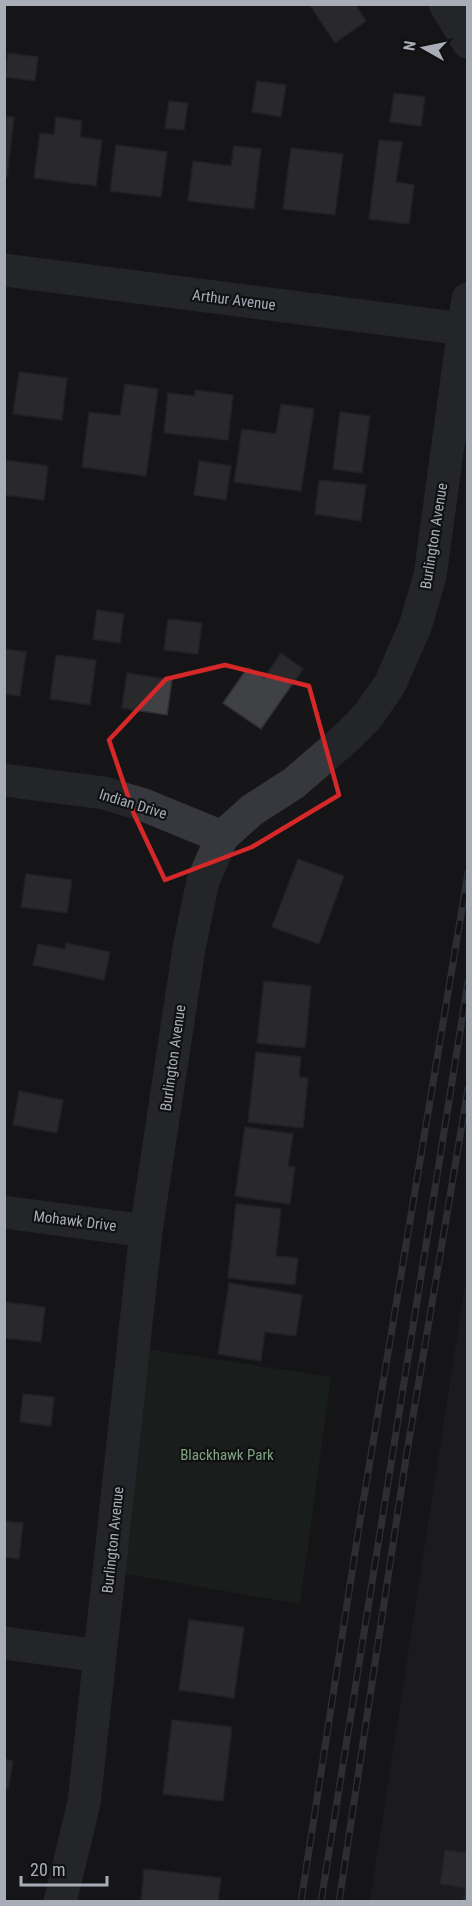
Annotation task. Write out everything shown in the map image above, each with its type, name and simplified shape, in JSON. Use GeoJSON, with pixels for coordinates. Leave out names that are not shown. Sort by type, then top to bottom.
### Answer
{"type":"FeatureCollection","features":[{"type":"Feature","properties":{"kind":"street"},"geometry":{"type":"LineString","coordinates":[[445,4],[468,42]]}},
{"type":"Feature","properties":{"kind":"street","name":"Arthur Avenue"},"geometry":{"type":"LineString","coordinates":[[4,270],[466,314]]}},
{"type":"Feature","properties":{"kind":"street","name":"Burlington Avenue"},"geometry":{"type":"LineString","coordinates":[[60,1902],[84,1803],[146,1231],[189,948],[203,881],[222,837],[252,810],[294,783],[345,739],[367,717],[394,674],[415,627],[430,576],[466,314]]}},
{"type":"Feature","properties":{"kind":"street","name":"Indian Drive"},"geometry":{"type":"LineString","coordinates":[[4,780],[104,793],[144,805],[222,837]]}},
{"type":"Feature","properties":{"kind":"street","name":"Mohawk Drive"},"geometry":{"type":"LineString","coordinates":[[4,1212],[146,1231]]}},
{"type":"Feature","properties":{"kind":"street"},"geometry":{"type":"LineString","coordinates":[[4,1643],[100,1656]]}},
{"type":"Feature","properties":{"kind":"highlighted area"},"geometry":{"type":"Polygon","coordinates":[[[225,665],[309,686],[339,795],[252,847],[165,880],[134,814],[109,740],[166,679],[225,665]]]}},
{"type":"Feature","properties":{"kind":"shaded area"},"geometry":{"type":"Polygon","coordinates":[[[467,1272],[467,1901],[370,1901],[467,1272]]]}},
{"type":"Feature","properties":{"kind":"green space","name":"Blackhawk Park"},"geometry":{"type":"Polygon","coordinates":[[[147,1349],[331,1377],[300,1604],[121,1573],[147,1349]]]}},
{"type":"Feature","properties":{"kind":"building"},"geometry":{"type":"Polygon","coordinates":[[[309,4],[355,4],[366,21],[335,43],[309,4]]]}},
{"type":"Feature","properties":{"kind":"building"},"geometry":{"type":"Polygon","coordinates":[[[8,53],[38,57],[35,81],[5,77],[8,53]]]}},
{"type":"Feature","properties":{"kind":"building"},"geometry":{"type":"Polygon","coordinates":[[[257,81],[286,85],[281,117],[252,112],[257,81]]]}},
{"type":"Feature","properties":{"kind":"building"},"geometry":{"type":"Polygon","coordinates":[[[394,93],[425,97],[421,126],[390,122],[394,93]]]}},
{"type":"Feature","properties":{"kind":"building"},"geometry":{"type":"Polygon","coordinates":[[[169,101],[188,103],[184,130],[165,128],[169,101]]]}},
{"type":"Feature","properties":{"kind":"building"},"geometry":{"type":"Polygon","coordinates":[[[4,116],[14,117],[7,177],[4,177],[4,116]]]}},
{"type":"Feature","properties":{"kind":"building"},"geometry":{"type":"Polygon","coordinates":[[[56,117],[82,121],[80,137],[102,140],[96,186],[34,178],[40,133],[54,135],[56,117]]]}},
{"type":"Feature","properties":{"kind":"building"},"geometry":{"type":"Polygon","coordinates":[[[379,140],[402,142],[396,182],[414,185],[409,224],[369,219],[379,140]]]}},
{"type":"Feature","properties":{"kind":"building"},"geometry":{"type":"Polygon","coordinates":[[[116,145],[167,152],[161,197],[110,191],[116,145]]]}},
{"type":"Feature","properties":{"kind":"building"},"geometry":{"type":"Polygon","coordinates":[[[234,146],[261,149],[254,209],[188,201],[193,161],[231,166],[234,146]]]}},
{"type":"Feature","properties":{"kind":"building"},"geometry":{"type":"Polygon","coordinates":[[[291,148],[343,154],[335,215],[283,209],[291,148]]]}},
{"type":"Feature","properties":{"kind":"building"},"geometry":{"type":"Polygon","coordinates":[[[19,372],[67,378],[62,420],[13,414],[19,372]]]}},
{"type":"Feature","properties":{"kind":"building"},"geometry":{"type":"Polygon","coordinates":[[[125,384],[158,389],[146,476],[82,467],[89,412],[120,416],[125,384]]]}},
{"type":"Feature","properties":{"kind":"building"},"geometry":{"type":"Polygon","coordinates":[[[195,390],[233,395],[228,440],[164,433],[168,393],[195,396],[195,390]]]}},
{"type":"Feature","properties":{"kind":"building"},"geometry":{"type":"Polygon","coordinates":[[[281,404],[314,409],[301,491],[234,482],[242,429],[276,434],[281,404]]]}},
{"type":"Feature","properties":{"kind":"building"},"geometry":{"type":"Polygon","coordinates":[[[340,412],[370,416],[362,473],[333,469],[340,412]]]}},
{"type":"Feature","properties":{"kind":"building"},"geometry":{"type":"Polygon","coordinates":[[[4,460],[48,466],[44,500],[4,495],[4,460]]]}},
{"type":"Feature","properties":{"kind":"building"},"geometry":{"type":"Polygon","coordinates":[[[199,461],[231,466],[226,500],[194,495],[199,461]]]}},
{"type":"Feature","properties":{"kind":"building"},"geometry":{"type":"Polygon","coordinates":[[[319,480],[366,485],[361,521],[315,514],[319,480]]]}},
{"type":"Feature","properties":{"kind":"building"},"geometry":{"type":"Polygon","coordinates":[[[97,610],[124,614],[120,643],[93,639],[97,610]]]}},
{"type":"Feature","properties":{"kind":"building"},"geometry":{"type":"Polygon","coordinates":[[[168,619],[202,623],[198,654],[164,650],[168,619]]]}},
{"type":"Feature","properties":{"kind":"building"},"geometry":{"type":"Polygon","coordinates":[[[4,649],[26,652],[20,696],[4,694],[4,649]]]}},
{"type":"Feature","properties":{"kind":"building"},"geometry":{"type":"Polygon","coordinates":[[[281,653],[303,669],[261,729],[223,703],[248,667],[264,678],[281,653]]]}},
{"type":"Feature","properties":{"kind":"building"},"geometry":{"type":"Polygon","coordinates":[[[56,655],[96,660],[90,705],[50,699],[56,655]]]}},
{"type":"Feature","properties":{"kind":"building"},"geometry":{"type":"Polygon","coordinates":[[[127,673],[172,680],[167,715],[122,708],[127,673]]]}},
{"type":"Feature","properties":{"kind":"building"},"geometry":{"type":"Polygon","coordinates":[[[298,859],[344,876],[319,944],[272,927],[298,859]]]}},
{"type":"Feature","properties":{"kind":"building"},"geometry":{"type":"Polygon","coordinates":[[[26,874],[72,880],[67,913],[21,907],[26,874]]]}},
{"type":"Feature","properties":{"kind":"building"},"geometry":{"type":"Polygon","coordinates":[[[66,943],[110,952],[104,980],[33,965],[38,944],[65,949],[66,943]]]}},
{"type":"Feature","properties":{"kind":"building"},"geometry":{"type":"Polygon","coordinates":[[[264,981],[311,986],[305,1048],[257,1043],[264,981]]]}},
{"type":"Feature","properties":{"kind":"building"},"geometry":{"type":"Polygon","coordinates":[[[256,1052],[301,1057],[299,1077],[308,1078],[303,1128],[248,1122],[256,1052]]]}},
{"type":"Feature","properties":{"kind":"building"},"geometry":{"type":"Polygon","coordinates":[[[19,1091],[63,1100],[57,1133],[13,1125],[19,1091]]]}},
{"type":"Feature","properties":{"kind":"building"},"geometry":{"type":"Polygon","coordinates":[[[245,1127],[293,1134],[288,1166],[295,1167],[290,1204],[235,1196],[245,1127]]]}},
{"type":"Feature","properties":{"kind":"building"},"geometry":{"type":"Polygon","coordinates":[[[236,1204],[281,1209],[276,1256],[298,1258],[295,1285],[228,1278],[236,1204]]]}},
{"type":"Feature","properties":{"kind":"building"},"geometry":{"type":"Polygon","coordinates":[[[229,1283],[302,1295],[296,1336],[265,1332],[261,1361],[218,1354],[229,1283]]]}},
{"type":"Feature","properties":{"kind":"building"},"geometry":{"type":"Polygon","coordinates":[[[4,1302],[45,1307],[41,1342],[4,1338],[4,1302]]]}},
{"type":"Feature","properties":{"kind":"building"},"geometry":{"type":"Polygon","coordinates":[[[23,1394],[54,1397],[51,1426],[20,1422],[23,1394]]]}},
{"type":"Feature","properties":{"kind":"building"},"geometry":{"type":"Polygon","coordinates":[[[4,1521],[23,1523],[19,1559],[4,1557],[4,1521]]]}},
{"type":"Feature","properties":{"kind":"building"},"geometry":{"type":"Polygon","coordinates":[[[189,1620],[244,1627],[234,1698],[179,1690],[189,1620]]]}},
{"type":"Feature","properties":{"kind":"building"},"geometry":{"type":"Polygon","coordinates":[[[172,1720],[232,1727],[223,1801],[163,1794],[172,1720]]]}},
{"type":"Feature","properties":{"kind":"building"},"geometry":{"type":"Polygon","coordinates":[[[4,1759],[13,1761],[8,1789],[4,1788],[4,1759]]]}},
{"type":"Feature","properties":{"kind":"building"},"geometry":{"type":"Polygon","coordinates":[[[445,1850],[468,1853],[468,1902],[463,1902],[465,1888],[440,1884],[445,1850]]]}},
{"type":"Feature","properties":{"kind":"building"},"geometry":{"type":"Polygon","coordinates":[[[144,1869],[221,1878],[218,1902],[141,1902],[144,1869]]]}},
{"type":"Feature","properties":{"kind":"railway"},"geometry":{"type":"LineString","coordinates":[[301,1902],[359,1527],[468,873]]}},
{"type":"Feature","properties":{"kind":"railway"},"geometry":{"type":"LineString","coordinates":[[321,1902],[468,982]]}},
{"type":"Feature","properties":{"kind":"railway"},"geometry":{"type":"LineString","coordinates":[[339,1902],[406,1458],[468,1089]]}}]}
